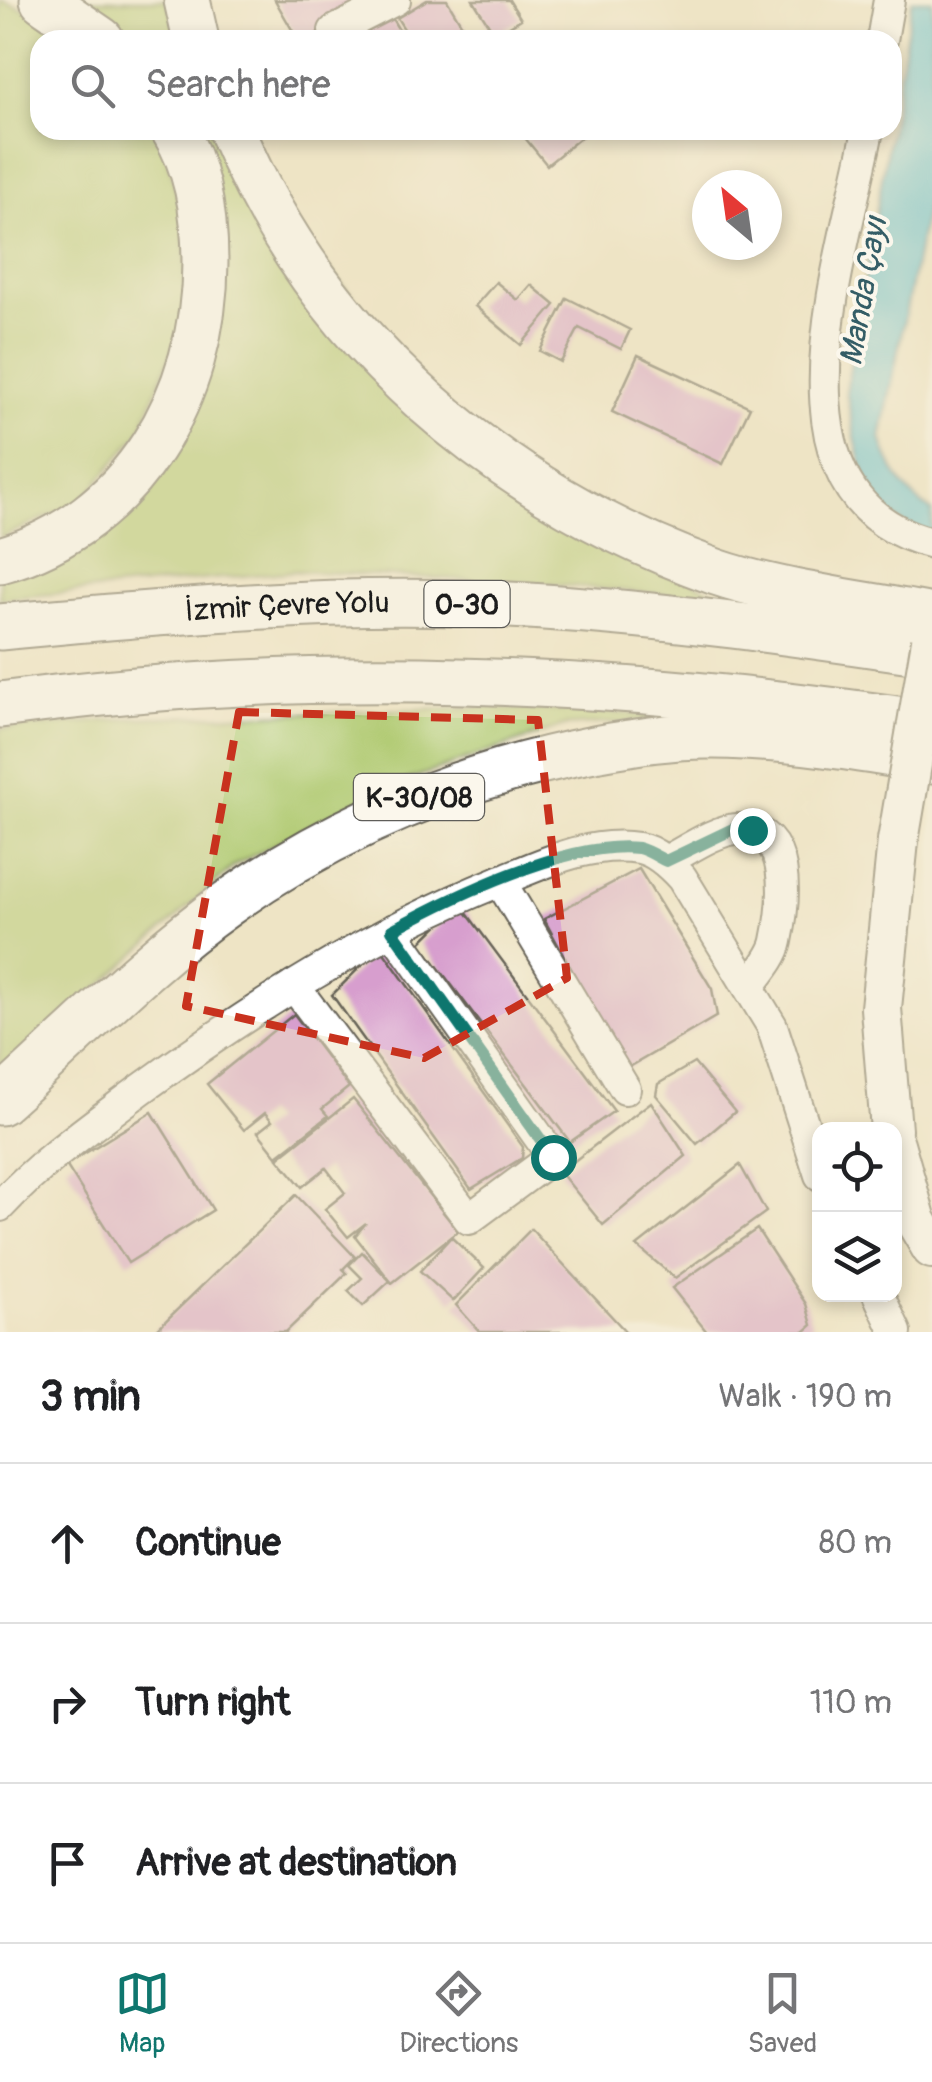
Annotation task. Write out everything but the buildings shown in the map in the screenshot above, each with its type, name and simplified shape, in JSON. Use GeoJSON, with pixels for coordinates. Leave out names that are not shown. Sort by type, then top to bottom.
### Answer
{"type":"FeatureCollection","features":[{"type":"Feature","properties":{"kind":"highway"},"geometry":{"type":"LineString","coordinates":[[44,0],[87,30]]}},
{"type":"Feature","properties":{"kind":"highway"},"geometry":{"type":"LineString","coordinates":[[186,0],[194,30]]}},
{"type":"Feature","properties":{"kind":"highway"},"geometry":{"type":"LineString","coordinates":[[0,560],[64,533],[109,501],[172,417],[197,355],[205,289],[205,232],[196,186],[178,140]]}},
{"type":"Feature","properties":{"kind":"highway"},"geometry":{"type":"LineString","coordinates":[[235,140],[252,180],[334,310],[429,407],[553,497],[632,537],[720,573],[932,617]]}},
{"type":"Feature","properties":{"kind":"highway","name":"İzmir Çevre Yolu"},"geometry":{"type":"LineString","coordinates":[[0,627],[183,610],[506,604],[735,624],[932,653]]}},
{"type":"Feature","properties":{"kind":"highway"},"geometry":{"type":"LineString","coordinates":[[0,706],[104,691],[256,680],[424,678],[642,689],[811,706],[932,724]]}},
{"type":"Feature","properties":{"kind":"highway","name":"K-30/08"},"geometry":{"type":"LineString","coordinates":[[0,1102],[225,905],[319,845],[388,810],[469,778],[607,747],[710,735],[815,740],[932,761]]}},
{"type":"Feature","properties":{"kind":"main road"},"geometry":{"type":"LineString","coordinates":[[889,1122],[881,1008],[898,841],[932,641]]}},
{"type":"Feature","properties":{"kind":"main road"},"geometry":{"type":"LineString","coordinates":[[902,1172],[916,1220],[932,1248]]}},
{"type":"Feature","properties":{"kind":"street"},"geometry":{"type":"LineString","coordinates":[[336,30],[395,0]]}},
{"type":"Feature","properties":{"kind":"street"},"geometry":{"type":"LineString","coordinates":[[884,30],[889,0]]}},
{"type":"Feature","properties":{"kind":"street"},"geometry":{"type":"LineString","coordinates":[[866,140],[822,373],[826,430],[842,475],[868,514],[900,535],[932,543]]}},
{"type":"Feature","properties":{"kind":"street"},"geometry":{"type":"LineString","coordinates":[[666,861],[733,829],[752,830],[774,844],[783,863],[777,944],[749,987]]}},
{"type":"Feature","properties":{"kind":"street"},"geometry":{"type":"LineString","coordinates":[[0,1206],[36,1167],[248,1011],[430,909],[574,852],[640,848],[666,861],[682,878],[772,1026],[812,1150]]}},
{"type":"Feature","properties":{"kind":"street"},"geometry":{"type":"LineString","coordinates":[[500,881],[625,1089]]}},
{"type":"Feature","properties":{"kind":"street"},"geometry":{"type":"LineString","coordinates":[[294,986],[469,1219],[553,1157],[392,930]]}},
{"type":"Feature","properties":{"kind":"street"},"geometry":{"type":"LineString","coordinates":[[882,1302],[896,1332]]}},
{"type":"Feature","properties":{"kind":"highlighted area"},"geometry":{"type":"Polygon","coordinates":[[[239,712],[538,720],[567,978],[424,1058],[186,1006],[239,712]]]}},
{"type":"Feature","properties":{"kind":"green space"},"geometry":{"type":"Polygon","coordinates":[[[0,0],[59,22],[68,30],[30,30],[30,140],[162,140],[186,227],[184,322],[140,432],[81,502],[0,538],[0,0]]]}},
{"type":"Feature","properties":{"kind":"green space"},"geometry":{"type":"Polygon","coordinates":[[[72,0],[167,0],[176,30],[115,30],[72,0]]]}},
{"type":"Feature","properties":{"kind":"green space"},"geometry":{"type":"Polygon","coordinates":[[[185,140],[221,140],[514,490],[729,600],[546,584],[297,571],[0,599],[0,576],[185,430],[185,140]]]}},
{"type":"Feature","properties":{"kind":"green space"},"geometry":{"type":"Polygon","coordinates":[[[480,707],[700,717],[564,726],[387,787],[235,865],[0,1076],[0,729],[138,718],[480,707]]]}},
{"type":"Feature","properties":{"kind":"water","name":"Manda Çayı"},"geometry":{"type":"Polygon","coordinates":[[[912,0],[932,0],[932,178],[881,438],[900,480],[932,511],[932,535],[909,527],[877,498],[860,459],[846,391],[888,140],[902,140],[902,59],[912,0]]]}},
{"type":"Feature","properties":{"kind":"route"},"geometry":{"type":"LineString","coordinates":[[553,1157],[392,930],[430,909],[574,852],[640,848],[666,861],[733,829],[752,830]]}}]}
